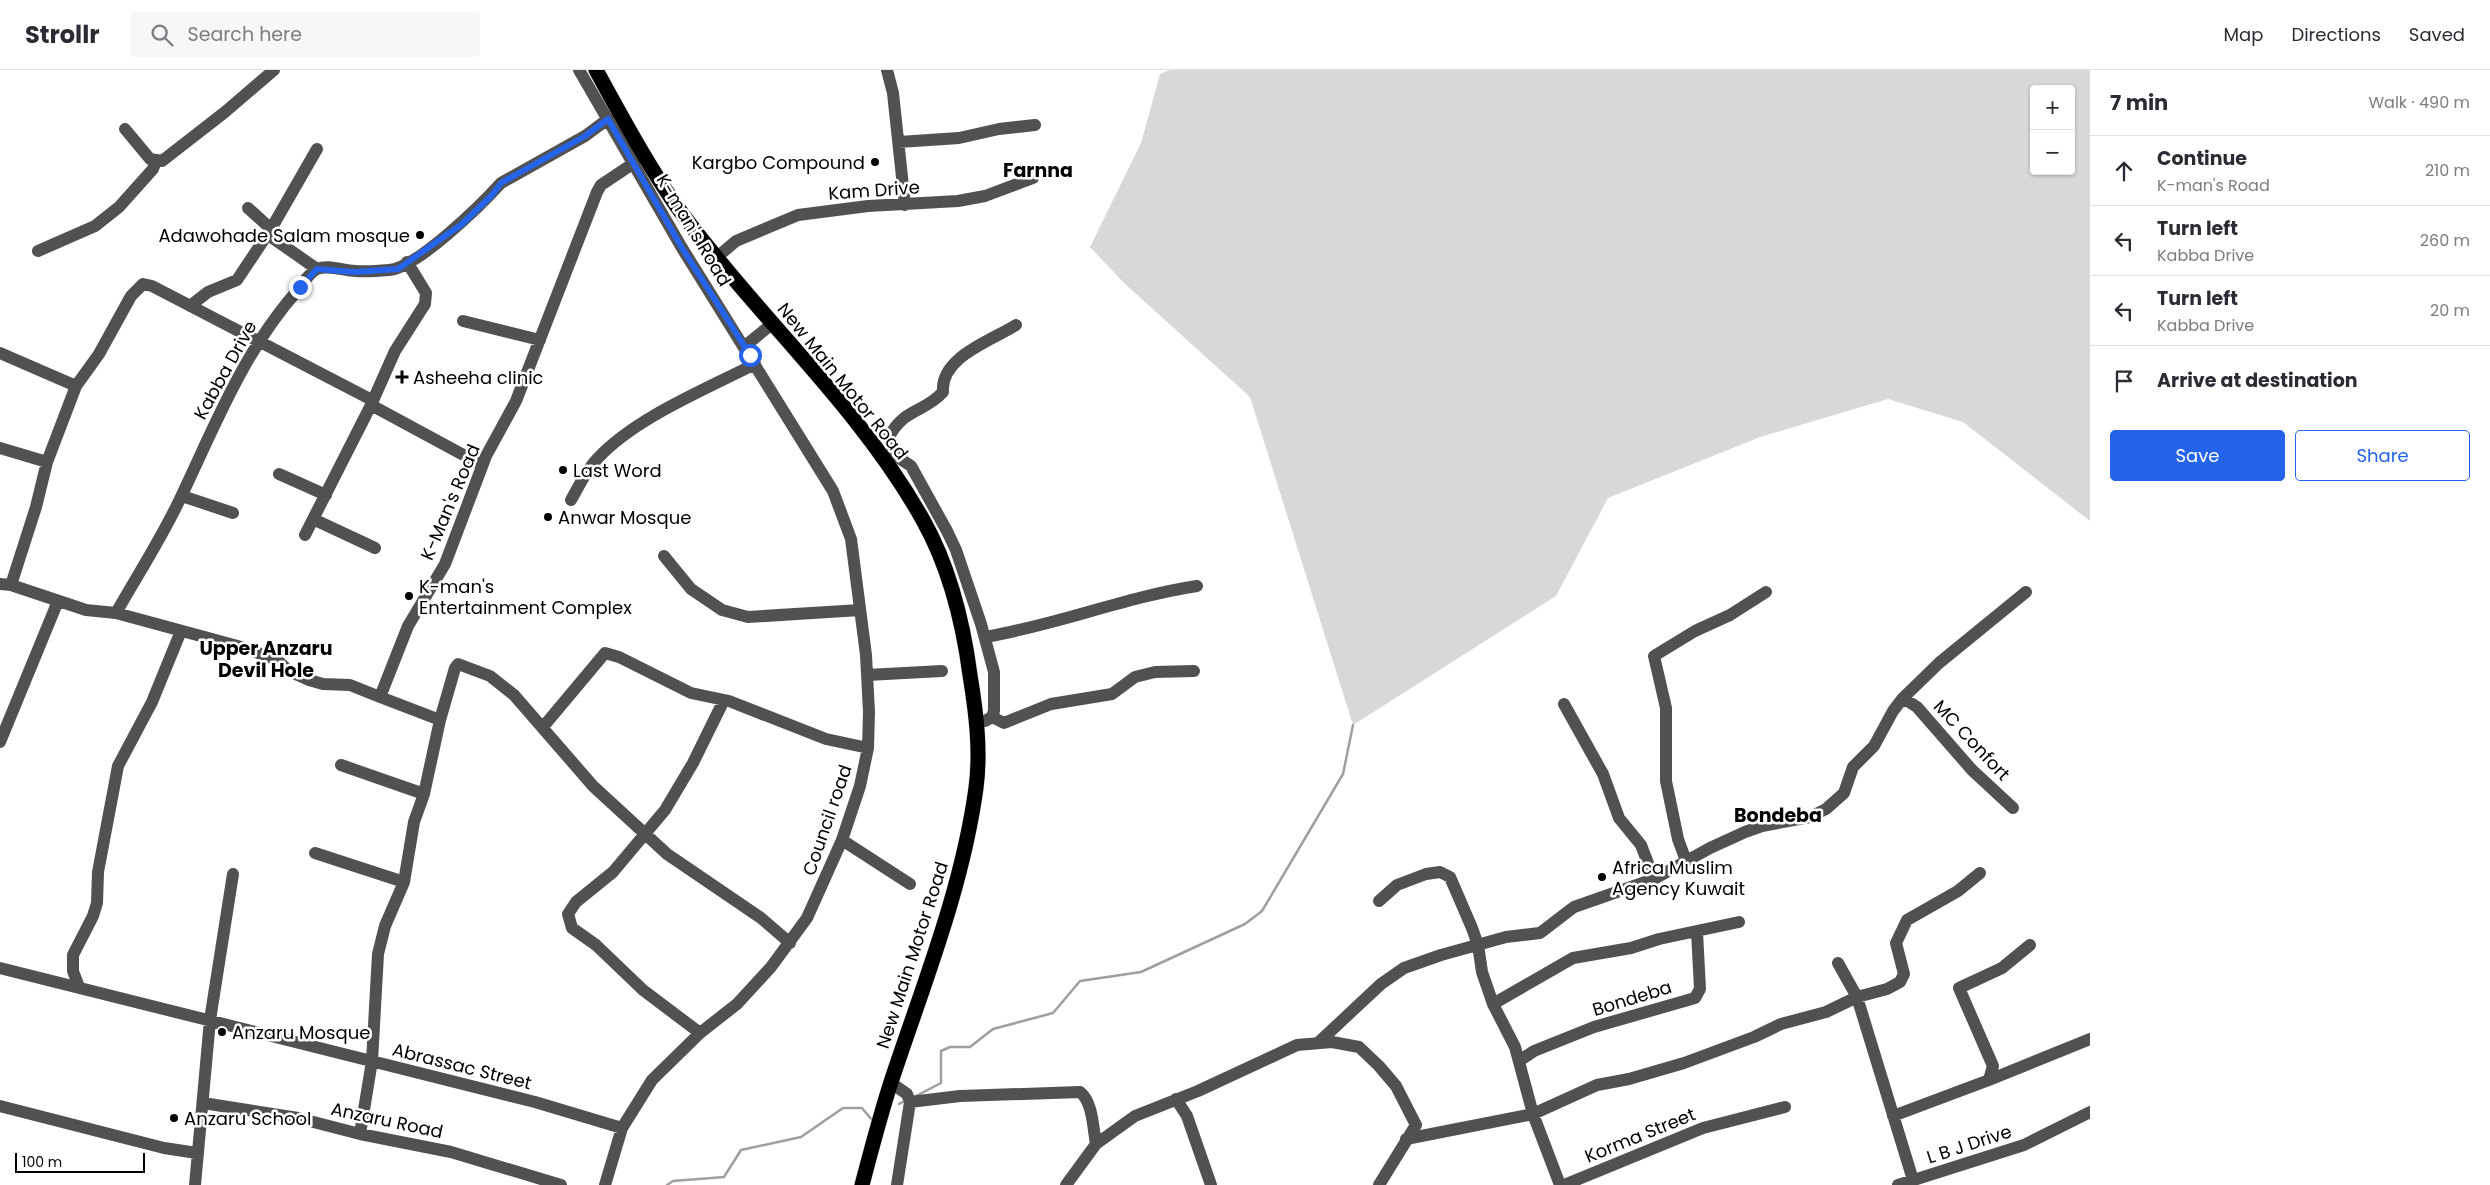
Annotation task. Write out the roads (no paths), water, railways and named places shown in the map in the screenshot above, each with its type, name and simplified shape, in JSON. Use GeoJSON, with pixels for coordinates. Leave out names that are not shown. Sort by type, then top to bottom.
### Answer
{"type":"FeatureCollection","features":[{"type":"Feature","properties":{"kind":"highway","name":"New Main Motor Road"},"geometry":{"type":"LineString","coordinates":[[596,70],[636,143],[682,214],[841,402],[884,457],[924,522],[945,568],[964,628],[977,722],[976,786],[960,869],[936,956],[890,1084],[862,1185]]}},
{"type":"Feature","properties":{"kind":"highway","name":"New Main Motor Road"},"geometry":{"type":"LineString","coordinates":[[605,70],[642,140],[689,209],[892,454],[931,518],[953,565],[972,625],[989,718],[985,786],[970,868],[942,958],[897,1087],[870,1185]]}},
{"type":"Feature","properties":{"kind":"street","name":"K-man's Road"},"geometry":{"type":"LineString","coordinates":[[580,70],[682,248],[782,406]]}},
{"type":"Feature","properties":{"kind":"street"},"geometry":{"type":"LineString","coordinates":[[887,70],[891,80],[905,204]]}},
{"type":"Feature","properties":{"kind":"street"},"geometry":{"type":"LineString","coordinates":[[125,129],[150,159],[156,161],[168,157],[272,71]]}},
{"type":"Feature","properties":{"kind":"street"},"geometry":{"type":"LineString","coordinates":[[248,208],[271,230],[274,239],[317,269],[354,272],[398,269],[462,224],[492,195],[501,183],[585,136],[608,119]]}},
{"type":"Feature","properties":{"kind":"street"},"geometry":{"type":"LineString","coordinates":[[899,142],[959,138],[998,129],[1035,125]]}},
{"type":"Feature","properties":{"kind":"street"},"geometry":{"type":"LineString","coordinates":[[190,306],[208,292],[237,280],[271,230],[316,149]]}},
{"type":"Feature","properties":{"kind":"street"},"geometry":{"type":"LineString","coordinates":[[38,250],[95,226],[119,207],[153,169],[156,161]]}},
{"type":"Feature","properties":{"kind":"street","name":"K-Man's Road"},"geometry":{"type":"LineString","coordinates":[[380,697],[408,626],[445,564],[482,465],[516,401],[601,185],[634,163]]}},
{"type":"Feature","properties":{"kind":"street","name":"Kam Drive"},"geometry":{"type":"LineString","coordinates":[[724,252],[736,241],[798,215],[868,206],[968,200],[1033,178]]}},
{"type":"Feature","properties":{"kind":"street"},"geometry":{"type":"LineString","coordinates":[[305,535],[372,403],[395,351],[426,298],[407,262]]}},
{"type":"Feature","properties":{"kind":"street","name":"Kabba Drive"},"geometry":{"type":"LineString","coordinates":[[116,613],[182,496],[208,438],[257,342],[287,301],[317,269]]}},
{"type":"Feature","properties":{"kind":"street"},"geometry":{"type":"LineString","coordinates":[[440,720],[350,685],[323,684],[310,680],[289,671],[277,660],[245,648],[116,613],[86,610],[6,585],[36,507],[47,462],[76,386],[99,354],[132,296],[143,284],[152,286],[372,403],[482,465]]}},
{"type":"Feature","properties":{"kind":"street"},"geometry":{"type":"LineString","coordinates":[[463,321],[540,340]]}},
{"type":"Feature","properties":{"kind":"street"},"geometry":{"type":"LineString","coordinates":[[745,346],[773,323]]}},
{"type":"Feature","properties":{"kind":"street"},"geometry":{"type":"LineString","coordinates":[[1016,325],[949,368],[942,383],[943,392],[937,399],[912,411],[897,425],[889,437],[892,454],[911,466],[947,530],[985,637],[994,672],[989,718],[1004,723],[1051,704],[1112,694],[1135,678],[1155,672],[1194,671]]}},
{"type":"Feature","properties":{"kind":"street"},"geometry":{"type":"LineString","coordinates":[[0,353],[76,386]]}},
{"type":"Feature","properties":{"kind":"street"},"geometry":{"type":"LineString","coordinates":[[571,500],[590,468],[615,442],[665,410],[755,364]]}},
{"type":"Feature","properties":{"kind":"street","name":"Council road"},"geometry":{"type":"LineString","coordinates":[[605,1185],[622,1128],[652,1080],[700,1033],[737,1004],[790,943],[807,918],[826,880],[860,786],[868,748],[869,712],[867,675],[851,539],[833,491],[782,406]]}},
{"type":"Feature","properties":{"kind":"street"},"geometry":{"type":"LineString","coordinates":[[0,448],[47,462]]}},
{"type":"Feature","properties":{"kind":"street"},"geometry":{"type":"LineString","coordinates":[[279,474],[326,495]]}},
{"type":"Feature","properties":{"kind":"street"},"geometry":{"type":"LineString","coordinates":[[182,496],[233,513]]}},
{"type":"Feature","properties":{"kind":"street"},"geometry":{"type":"LineString","coordinates":[[313,519],[375,548]]}},
{"type":"Feature","properties":{"kind":"street"},"geometry":{"type":"LineString","coordinates":[[664,556],[691,589],[722,610],[748,617],[860,610]]}},
{"type":"Feature","properties":{"kind":"street"},"geometry":{"type":"LineString","coordinates":[[985,637],[1014,632],[1158,592],[1197,586]]}},
{"type":"Feature","properties":{"kind":"street"},"geometry":{"type":"LineString","coordinates":[[1686,860],[1678,839],[1666,781],[1666,708],[1654,656],[1695,631],[1730,615],[1766,592]]}},
{"type":"Feature","properties":{"kind":"street"},"geometry":{"type":"LineString","coordinates":[[1319,1042],[1394,973],[1416,963],[1515,935],[1540,934],[1574,907],[1654,879],[1686,860],[1753,829],[1810,817],[1831,806],[1844,793],[1853,767],[1874,746],[1893,711],[1904,698],[1939,663],[2026,592]]}},
{"type":"Feature","properties":{"kind":"street"},"geometry":{"type":"LineString","coordinates":[[0,742],[58,601]]}},
{"type":"Feature","properties":{"kind":"street"},"geometry":{"type":"LineString","coordinates":[[78,987],[73,971],[73,955],[93,916],[97,903],[98,872],[118,766],[152,702],[181,631]]}},
{"type":"Feature","properties":{"kind":"street"},"geometry":{"type":"LineString","coordinates":[[543,727],[605,653],[619,657],[691,693],[724,700],[826,739],[868,748]]}},
{"type":"Feature","properties":{"kind":"street"},"geometry":{"type":"LineString","coordinates":[[360,1134],[372,1061],[378,954],[385,926],[404,882],[414,822],[424,794],[440,720],[455,668],[458,664],[490,676],[514,695],[593,786],[667,854],[761,918],[790,943]]}},
{"type":"Feature","properties":{"kind":"street"},"geometry":{"type":"LineString","coordinates":[[867,675],[942,671]]}},
{"type":"Feature","properties":{"kind":"street","name":"MC Confort"},"geometry":{"type":"LineString","coordinates":[[1904,698],[1924,714],[1972,770],[2013,808]]}},
{"type":"Feature","properties":{"kind":"street"},"geometry":{"type":"LineString","coordinates":[[700,1033],[643,990],[596,945],[572,928],[568,921],[568,914],[576,902],[613,872],[665,810],[694,763],[724,700]]}},
{"type":"Feature","properties":{"kind":"street"},"geometry":{"type":"LineString","coordinates":[[1564,704],[1603,774],[1619,818],[1644,852],[1654,879]]}},
{"type":"Feature","properties":{"kind":"street"},"geometry":{"type":"LineString","coordinates":[[341,765],[424,794]]}},
{"type":"Feature","properties":{"kind":"street"},"geometry":{"type":"LineString","coordinates":[[842,840],[910,884]]}},
{"type":"Feature","properties":{"kind":"street"},"geometry":{"type":"LineString","coordinates":[[315,852],[404,882]]}},
{"type":"Feature","properties":{"kind":"street"},"geometry":{"type":"LineString","coordinates":[[1379,901],[1382,896],[1406,881],[1426,874],[1445,873],[1452,884],[1478,945],[1482,972],[1493,1004],[1511,1037],[1533,1114],[1562,1185]]}},
{"type":"Feature","properties":{"kind":"street"},"geometry":{"type":"LineString","coordinates":[[1406,1140],[1533,1114],[1597,1085],[1629,1080],[1684,1063],[1754,1037],[1781,1024],[1832,1009],[1857,997],[1888,989],[1900,982],[1904,974],[1896,943],[1906,920],[1958,892],[1980,873]]}},
{"type":"Feature","properties":{"kind":"street"},"geometry":{"type":"LineString","coordinates":[[195,1185],[210,1020],[233,874]]}},
{"type":"Feature","properties":{"kind":"street"},"geometry":{"type":"LineString","coordinates":[[1493,1004],[1573,958],[1631,948],[1739,922]]}},
{"type":"Feature","properties":{"kind":"street","name":"Bondeba"},"geometry":{"type":"LineString","coordinates":[[1519,1061],[1534,1051],[1594,1027],[1695,998],[1700,989],[1697,932]]}},
{"type":"Feature","properties":{"kind":"street"},"geometry":{"type":"LineString","coordinates":[[1989,1080],[1993,1066],[1958,988],[2002,968],[2030,945]]}},
{"type":"Feature","properties":{"kind":"street"},"geometry":{"type":"LineString","coordinates":[[1838,963],[1857,997],[1913,1180]]}},
{"type":"Feature","properties":{"kind":"street","name":"Abrassac Street"},"geometry":{"type":"LineString","coordinates":[[0,968],[536,1102],[622,1128]]}},
{"type":"Feature","properties":{"kind":"street"},"geometry":{"type":"LineString","coordinates":[[1893,1116],[2090,1039]]}},
{"type":"Feature","properties":{"kind":"street"},"geometry":{"type":"LineString","coordinates":[[1066,1185],[1096,1144],[1136,1116],[1257,1064],[1290,1046],[1319,1042],[1359,1046],[1396,1086],[1416,1125],[1379,1185]]}},
{"type":"Feature","properties":{"kind":"street"},"geometry":{"type":"LineString","coordinates":[[897,1087],[907,1094],[910,1102],[897,1185]]}},
{"type":"Feature","properties":{"kind":"street"},"geometry":{"type":"LineString","coordinates":[[910,1102],[960,1096],[1080,1092],[1085,1095],[1096,1144]]}},
{"type":"Feature","properties":{"kind":"street"},"geometry":{"type":"LineString","coordinates":[[1176,1099],[1187,1116],[1211,1185]]}},
{"type":"Feature","properties":{"kind":"street","name":"Anzaru Road"},"geometry":{"type":"LineString","coordinates":[[203,1103],[298,1118],[360,1134],[451,1152],[561,1185]]}},
{"type":"Feature","properties":{"kind":"street"},"geometry":{"type":"LineString","coordinates":[[0,1106],[164,1148],[197,1153]]}},
{"type":"Feature","properties":{"kind":"street","name":"Korma Street"},"geometry":{"type":"LineString","coordinates":[[1562,1185],[1703,1128],[1785,1107]]}},
{"type":"Feature","properties":{"kind":"street","name":"L B J Drive"},"geometry":{"type":"LineString","coordinates":[[1898,1185],[2024,1145],[2050,1134],[2090,1112]]}},
{"type":"Feature","properties":{"kind":"waterway"},"geometry":{"type":"LineString","coordinates":[[916,1096],[941,1083],[941,1051],[950,1047],[970,1047],[993,1029],[1053,1013],[1080,981],[1141,972],[1245,924],[1262,911],[1343,774],[1353,725]]}},
{"type":"Feature","properties":{"kind":"waterway"},"geometry":{"type":"LineString","coordinates":[[899,1104],[906,1100]]}},
{"type":"Feature","properties":{"kind":"waterway"},"geometry":{"type":"LineString","coordinates":[[667,1185],[673,1181],[724,1177],[741,1150],[801,1137],[843,1108],[862,1108],[872,1120]]}},
{"type":"Feature","properties":{"kind":"place","name":"Kargbo Compound"},"geometry":{"type":"Point","coordinates":[875,162]}},
{"type":"Feature","properties":{"kind":"place","name":"Adawohade Salam mosque"},"geometry":{"type":"Point","coordinates":[420,235]}},
{"type":"Feature","properties":{"kind":"place","name":"Asheeha clinic"},"geometry":{"type":"Point","coordinates":[402,377]}},
{"type":"Feature","properties":{"kind":"place","name":"Last Word"},"geometry":{"type":"Point","coordinates":[563,470]}},
{"type":"Feature","properties":{"kind":"place","name":"Anwar Mosque"},"geometry":{"type":"Point","coordinates":[548,517]}},
{"type":"Feature","properties":{"kind":"place","name":"K-man's Entertainment Complex"},"geometry":{"type":"Point","coordinates":[409,596]}},
{"type":"Feature","properties":{"kind":"place","name":"Africa Muslim Agency Kuwait"},"geometry":{"type":"Point","coordinates":[1602,877]}},
{"type":"Feature","properties":{"kind":"place","name":"Anzaru Mosque"},"geometry":{"type":"Point","coordinates":[222,1032]}},
{"type":"Feature","properties":{"kind":"place","name":"Anzaru School"},"geometry":{"type":"Point","coordinates":[174,1118]}},
{"type":"Feature","properties":{"kind":"district","name":"Farnna"},"geometry":{"type":"Point","coordinates":[1038,170]}},
{"type":"Feature","properties":{"kind":"district","name":"Upper Anzaru Devil Hole"},"geometry":{"type":"Point","coordinates":[266,659]}},
{"type":"Feature","properties":{"kind":"district","name":"Bondeba"},"geometry":{"type":"Point","coordinates":[1778,815]}}]}
